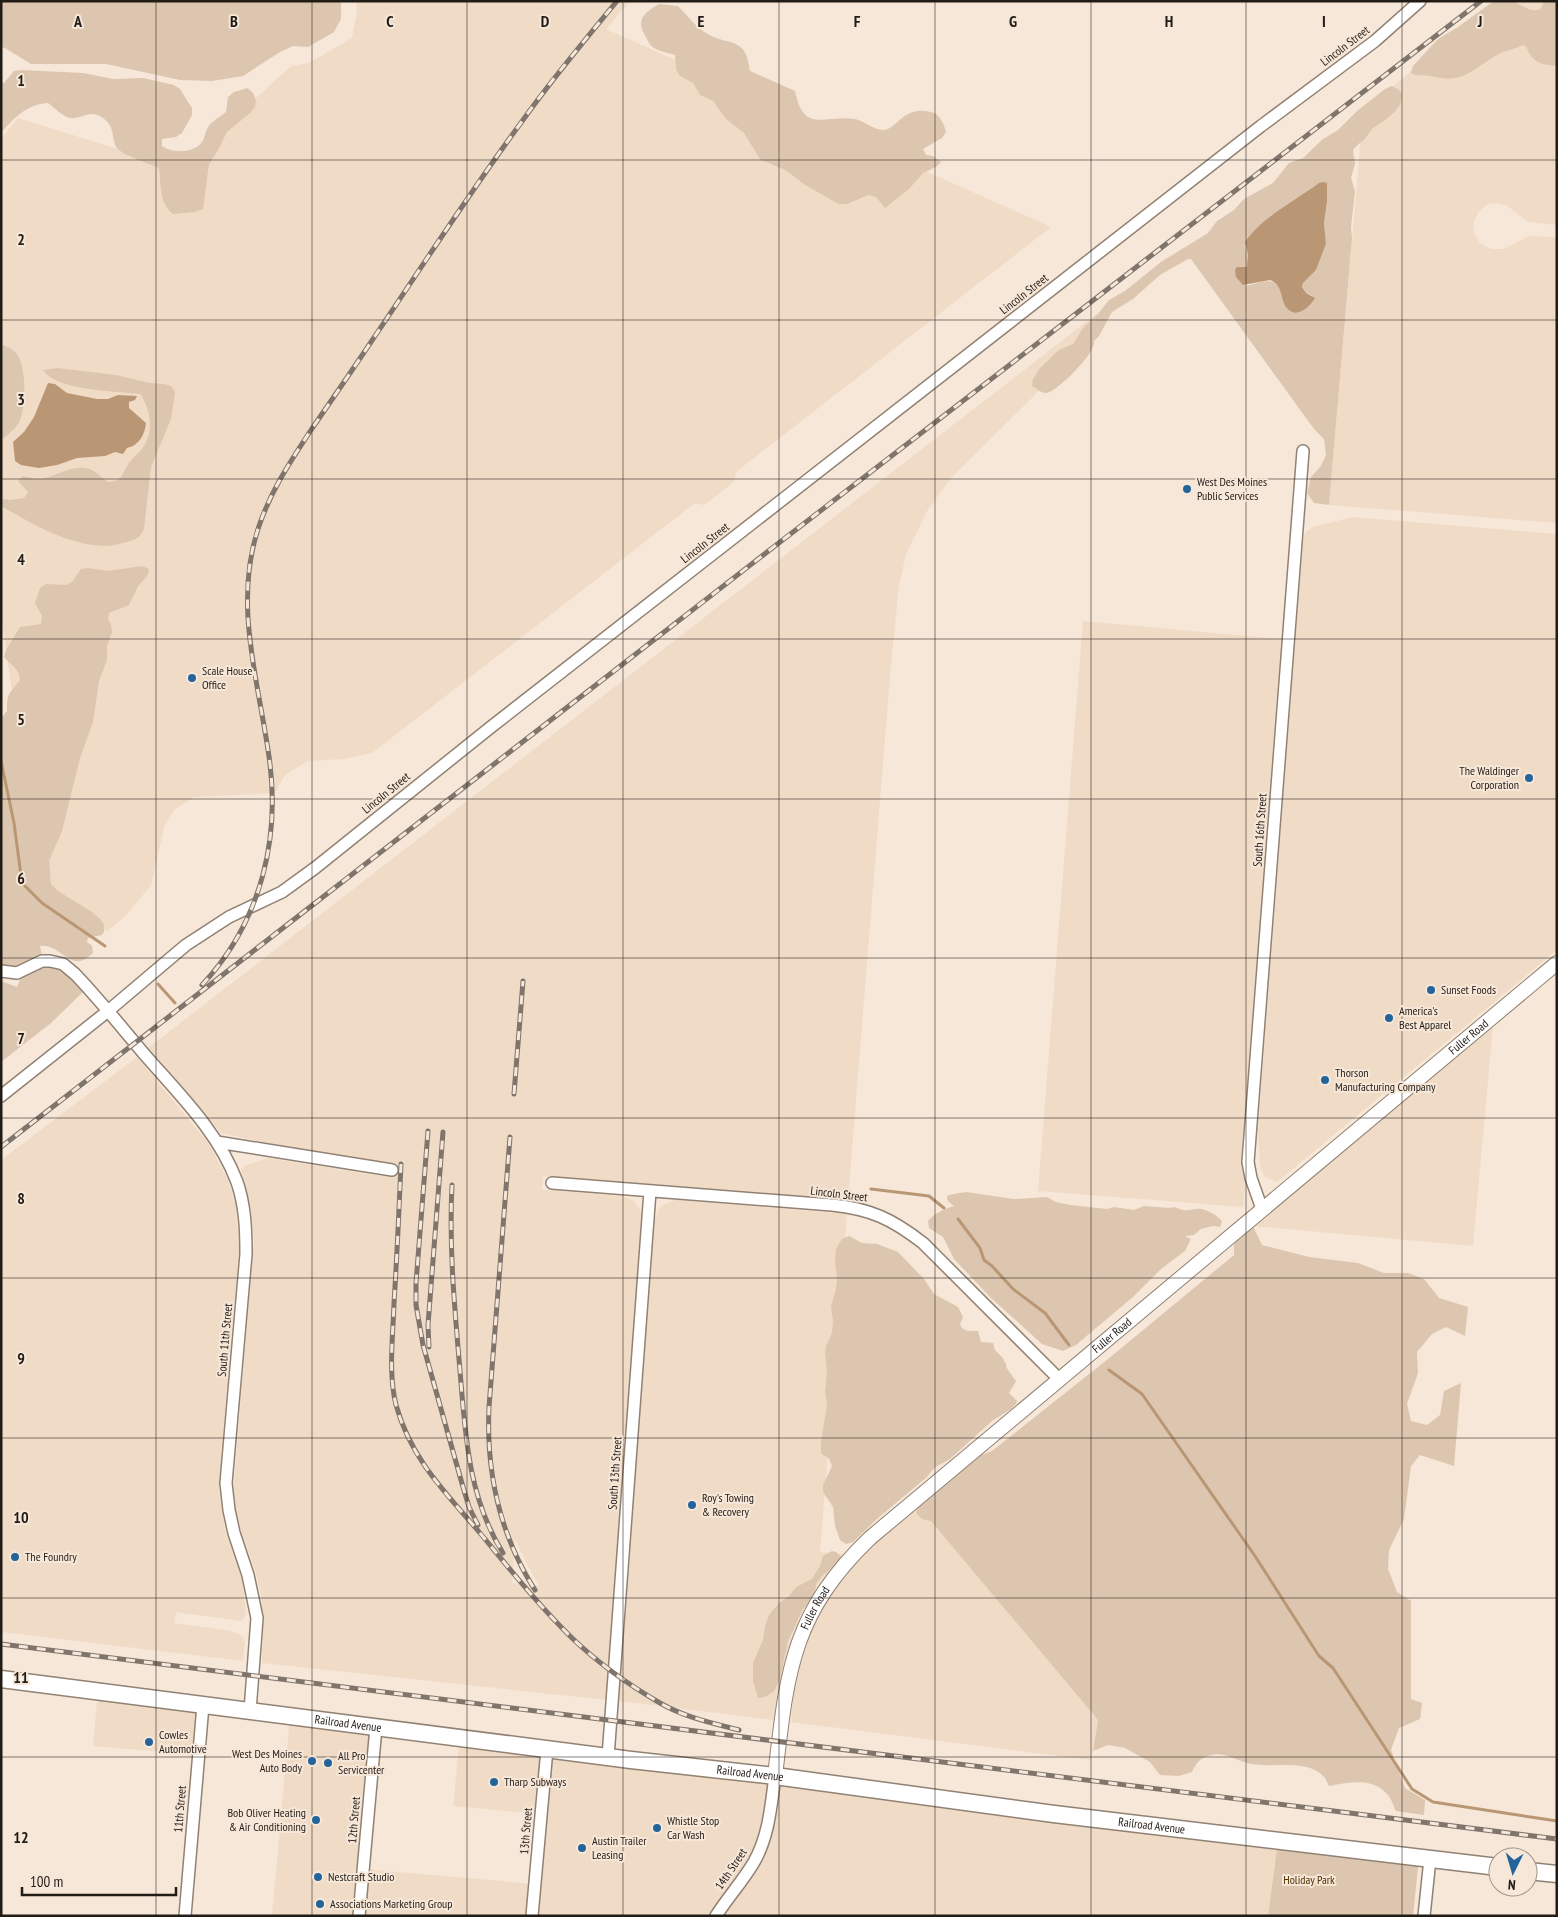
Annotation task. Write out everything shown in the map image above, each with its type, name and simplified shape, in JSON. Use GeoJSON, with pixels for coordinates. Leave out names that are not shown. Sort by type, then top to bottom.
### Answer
{"type":"FeatureCollection","features":[{"type":"Feature","properties":{"kind":"main road","name":"Railroad Avenue"},"geometry":{"type":"LineString","coordinates":[[1,1679],[547,1750],[775,1776],[982,1805],[1488,1866]]}},
{"type":"Feature","properties":{"kind":"main road"},"geometry":{"type":"LineString","coordinates":[[1538,1872],[1557,1874]]}},
{"type":"Feature","properties":{"kind":"street","name":"Lincoln Street"},"geometry":{"type":"LineString","coordinates":[[1,1096],[108,1011],[186,945],[229,917],[282,892],[316,868],[491,727],[1261,126],[1375,41],[1420,1]]}},
{"type":"Feature","properties":{"kind":"street","name":"South 16th Street"},"geometry":{"type":"LineString","coordinates":[[1262,1210],[1250,1178],[1248,1162],[1303,451]]}},
{"type":"Feature","properties":{"kind":"street","name":"South 11th Street"},"geometry":{"type":"LineString","coordinates":[[1,972],[17,972],[42,961],[50,961],[62,964],[89,988],[217,1142],[237,1183],[244,1207],[246,1234],[245,1266],[226,1483],[231,1518],[248,1575],[258,1618],[250,1711]]}},
{"type":"Feature","properties":{"kind":"street","name":"Fuller Road"},"geometry":{"type":"LineString","coordinates":[[775,1776],[790,1667],[802,1631],[825,1589],[852,1555],[1059,1379],[1557,963]]}},
{"type":"Feature","properties":{"kind":"street"},"geometry":{"type":"LineString","coordinates":[[217,1142],[392,1170]]}},
{"type":"Feature","properties":{"kind":"street","name":"Lincoln Street"},"geometry":{"type":"LineString","coordinates":[[552,1183],[850,1207],[880,1216],[923,1243],[1059,1379]]}},
{"type":"Feature","properties":{"kind":"street","name":"South 13th Street"},"geometry":{"type":"LineString","coordinates":[[608,1757],[650,1191]]}},
{"type":"Feature","properties":{"kind":"street","name":"11th Street"},"geometry":{"type":"LineString","coordinates":[[184,1916],[203,1705]]}},
{"type":"Feature","properties":{"kind":"street","name":"12th Street"},"geometry":{"type":"LineString","coordinates":[[359,1916],[376,1727]]}},
{"type":"Feature","properties":{"kind":"street","name":"13th Street"},"geometry":{"type":"LineString","coordinates":[[532,1916],[547,1750]]}},
{"type":"Feature","properties":{"kind":"street","name":"14th Street"},"geometry":{"type":"LineString","coordinates":[[716,1916],[754,1862],[763,1843],[769,1821],[775,1776]]}},
{"type":"Feature","properties":{"kind":"street"},"geometry":{"type":"LineString","coordinates":[[1424,1916],[1430,1859]]}},
{"type":"Feature","properties":{"kind":"shaded area"},"geometry":{"type":"Polygon","coordinates":[[[356,1],[630,1],[606,29],[1051,227],[736,472],[734,482],[704,505],[695,503],[372,753],[344,759],[308,761],[285,775],[275,793],[194,797],[174,810],[164,828],[151,885],[126,916],[107,931],[78,919],[39,887],[1,613],[1,140],[18,118],[179,168],[291,66],[309,63],[352,38],[357,11],[356,1]]]}},
{"type":"Feature","properties":{"kind":"shaded area"},"geometry":{"type":"Polygon","coordinates":[[[1498,1],[1557,1],[1557,225],[1528,222],[1506,205],[1494,203],[1488,204],[1479,211],[1473,228],[1480,243],[1491,249],[1504,249],[1529,236],[1557,237],[1557,523],[1329,505],[1363,113],[1498,1]]]}},
{"type":"Feature","properties":{"kind":"shaded area"},"geometry":{"type":"Polygon","coordinates":[[[1323,182],[1327,183],[1324,223],[1326,244],[1316,270],[1303,283],[1302,287],[1306,293],[1315,298],[1306,309],[1298,313],[1293,312],[1286,307],[1279,288],[1274,282],[1270,280],[1243,285],[1236,277],[1235,270],[1237,267],[1247,267],[1248,256],[1245,242],[1260,225],[1279,210],[1323,182]]]}},
{"type":"Feature","properties":{"kind":"shaded area"},"geometry":{"type":"Polygon","coordinates":[[[1108,305],[1107,318],[1029,401],[950,479],[927,511],[906,554],[899,586],[891,664],[848,1200],[543,1176],[542,1190],[623,1196],[634,1201],[642,1215],[607,1700],[262,1663],[263,1622],[261,1596],[256,1573],[240,1528],[235,1504],[234,1484],[254,1241],[252,1215],[241,1169],[244,1166],[268,1158],[386,1177],[385,1162],[270,1144],[221,1133],[148,1048],[1108,305]],[[515,1539],[512,1583],[539,1586],[515,1539]]]}},
{"type":"Feature","properties":{"kind":"shaded area"},"geometry":{"type":"Polygon","coordinates":[[[48,383],[55,384],[67,393],[97,399],[108,399],[118,395],[137,396],[135,400],[129,402],[129,408],[146,423],[141,439],[135,445],[127,448],[123,454],[115,452],[105,456],[77,458],[57,465],[39,468],[21,465],[15,461],[13,442],[24,432],[34,417],[48,383]]]}},
{"type":"Feature","properties":{"kind":"shaded area"},"geometry":{"type":"Polygon","coordinates":[[[1353,517],[1557,534],[1557,950],[1277,1182],[1265,1177],[1260,1168],[1258,1131],[1303,538],[1306,532],[1313,527],[1353,517]]]}},
{"type":"Feature","properties":{"kind":"shaded area"},"geometry":{"type":"Polygon","coordinates":[[[1083,621],[1281,639],[1241,1161],[1245,1187],[1243,1207],[1038,1191],[1083,621]]]}},
{"type":"Feature","properties":{"kind":"shaded area"},"geometry":{"type":"Polygon","coordinates":[[[1493,1026],[1473,1246],[1253,1226],[1493,1026]]]}},
{"type":"Feature","properties":{"kind":"shaded area"},"geometry":{"type":"Polygon","coordinates":[[[137,1057],[209,1144],[228,1180],[236,1207],[239,1250],[219,1492],[225,1530],[243,1583],[246,1614],[244,1619],[240,1621],[176,1612],[174,1623],[231,1631],[242,1636],[245,1642],[243,1661],[1,1632],[1,1160],[137,1057]]]}},
{"type":"Feature","properties":{"kind":"shaded area"},"geometry":{"type":"Polygon","coordinates":[[[675,1200],[847,1214],[820,1552],[846,1554],[816,1592],[801,1619],[786,1664],[774,1720],[619,1701],[654,1219],[661,1206],[675,1200]]]}},
{"type":"Feature","properties":{"kind":"shaded area"},"geometry":{"type":"Polygon","coordinates":[[[918,1505],[1098,1720],[1091,1760],[791,1722],[795,1672],[800,1653],[825,1600],[862,1554],[918,1505]]]}},
{"type":"Feature","properties":{"kind":"shaded area"},"geometry":{"type":"Polygon","coordinates":[[[98,1691],[203,1705],[199,1755],[93,1746],[98,1691]]]}},
{"type":"Feature","properties":{"kind":"shaded area"},"geometry":{"type":"Polygon","coordinates":[[[290,1716],[376,1727],[363,1869],[535,1884],[541,1814],[453,1806],[460,1738],[1278,1841],[1268,1916],[272,1916],[290,1716]]]}},
{"type":"Feature","properties":{"kind":"green space"},"geometry":{"type":"Polygon","coordinates":[[[1,1],[341,1],[341,19],[334,32],[308,47],[293,46],[280,52],[243,76],[212,81],[180,80],[106,64],[31,64],[1,47],[1,1]]]}},
{"type":"Feature","properties":{"kind":"green space"},"geometry":{"type":"Polygon","coordinates":[[[1510,1],[1536,10],[1541,9],[1544,1],[1557,1],[1557,66],[1537,62],[1531,56],[1526,46],[1522,45],[1500,53],[1473,71],[1459,77],[1442,78],[1411,73],[1413,66],[1438,39],[1491,3],[1510,1]]]}},
{"type":"Feature","properties":{"kind":"green space"},"geometry":{"type":"Polygon","coordinates":[[[659,4],[678,6],[703,31],[711,36],[739,46],[748,59],[750,71],[795,91],[799,105],[810,118],[817,120],[855,119],[876,129],[883,130],[888,129],[902,118],[914,112],[934,113],[941,120],[946,132],[942,138],[923,149],[926,155],[933,156],[941,162],[936,167],[923,173],[909,189],[885,208],[876,197],[868,195],[847,204],[839,204],[805,185],[787,171],[760,159],[744,133],[726,119],[713,101],[700,95],[693,83],[680,76],[676,69],[675,55],[658,50],[650,44],[641,26],[641,21],[645,14],[659,4]]]}},
{"type":"Feature","properties":{"kind":"green space"},"geometry":{"type":"Polygon","coordinates":[[[14,71],[83,73],[113,79],[143,78],[174,85],[180,89],[192,108],[192,115],[182,133],[176,137],[162,139],[162,146],[177,151],[193,149],[202,142],[210,125],[226,112],[228,97],[234,92],[248,88],[256,100],[255,107],[227,132],[209,164],[203,209],[195,212],[173,214],[168,210],[163,199],[159,168],[130,157],[120,151],[115,145],[110,125],[98,115],[90,114],[70,118],[61,114],[48,103],[40,104],[27,109],[1,133],[1,83],[4,83],[14,71]]]}},
{"type":"Feature","properties":{"kind":"green space"},"geometry":{"type":"Polygon","coordinates":[[[1391,86],[1398,89],[1402,94],[1400,105],[1393,114],[1372,129],[1353,150],[1355,164],[1351,178],[1355,191],[1351,227],[1352,238],[1329,505],[1314,503],[1307,493],[1311,477],[1321,466],[1326,455],[1324,439],[1314,429],[1191,259],[1160,275],[1133,299],[1112,312],[1099,336],[1094,341],[1093,348],[1089,354],[1079,367],[1057,387],[1046,393],[1032,386],[1033,379],[1040,368],[1059,350],[1073,344],[1084,327],[1109,300],[1125,291],[1161,262],[1208,233],[1217,221],[1234,210],[1244,199],[1273,183],[1289,163],[1303,158],[1323,139],[1338,130],[1357,111],[1391,86]],[[1298,198],[1268,219],[1253,233],[1245,245],[1249,264],[1247,267],[1237,267],[1246,286],[1269,281],[1274,282],[1280,289],[1286,306],[1313,296],[1306,293],[1302,287],[1303,283],[1316,270],[1326,244],[1324,223],[1327,202],[1298,198]]]}},
{"type":"Feature","properties":{"kind":"green space"},"geometry":{"type":"Polygon","coordinates":[[[1,344],[10,348],[19,358],[24,376],[24,398],[18,424],[1,441],[1,344]]]}},
{"type":"Feature","properties":{"kind":"green space"},"geometry":{"type":"Polygon","coordinates":[[[57,368],[116,375],[150,383],[164,384],[171,386],[175,392],[171,419],[151,467],[144,529],[141,535],[133,540],[105,546],[77,542],[25,520],[1,506],[3,499],[24,498],[28,492],[18,481],[23,476],[39,479],[72,469],[85,468],[94,471],[108,482],[117,480],[122,476],[131,460],[145,445],[150,430],[150,423],[146,404],[140,394],[102,391],[73,386],[50,377],[43,370],[57,368]]]}},
{"type":"Feature","properties":{"kind":"green space"},"geometry":{"type":"Polygon","coordinates":[[[142,566],[149,569],[148,575],[138,586],[129,605],[109,613],[108,619],[112,632],[107,646],[107,660],[99,681],[93,722],[80,758],[62,831],[49,861],[51,884],[58,891],[100,919],[104,925],[104,932],[102,935],[88,938],[87,942],[92,946],[93,953],[85,959],[72,960],[48,946],[40,946],[42,956],[16,968],[1,965],[1,718],[7,711],[9,694],[20,680],[16,669],[4,657],[6,650],[20,627],[41,624],[42,616],[35,603],[40,588],[46,584],[66,585],[72,582],[81,569],[88,568],[108,571],[142,566]]]}},
{"type":"Feature","properties":{"kind":"green space"},"geometry":{"type":"Polygon","coordinates":[[[50,965],[59,968],[60,971],[62,968],[86,989],[51,1023],[1,1062],[1,981],[17,987],[21,977],[39,967],[50,965]]]}},
{"type":"Feature","properties":{"kind":"green space"},"geometry":{"type":"Polygon","coordinates":[[[966,1192],[1014,1199],[1047,1197],[1056,1202],[1070,1205],[1107,1209],[1114,1207],[1134,1210],[1144,1206],[1175,1207],[1181,1210],[1203,1209],[1217,1216],[1222,1221],[1220,1227],[1213,1226],[1201,1229],[1194,1235],[1185,1236],[1191,1239],[1185,1251],[1161,1269],[1133,1297],[1076,1345],[1063,1351],[1042,1344],[991,1298],[954,1259],[943,1237],[929,1228],[928,1221],[930,1218],[954,1206],[948,1201],[948,1195],[966,1192]]]}},
{"type":"Feature","properties":{"kind":"green space"},"geometry":{"type":"Polygon","coordinates":[[[1253,1226],[1262,1245],[1309,1257],[1358,1263],[1384,1273],[1408,1273],[1424,1279],[1439,1298],[1468,1307],[1465,1336],[1446,1327],[1432,1334],[1417,1352],[1418,1373],[1407,1404],[1411,1421],[1427,1425],[1440,1415],[1444,1391],[1461,1383],[1454,1466],[1420,1455],[1411,1466],[1404,1519],[1389,1550],[1388,1569],[1397,1592],[1411,1601],[1411,1699],[1422,1703],[1420,1719],[1399,1728],[1391,1750],[1405,1788],[1425,1800],[1424,1815],[1396,1811],[1388,1795],[1373,1785],[1359,1782],[1329,1786],[1324,1777],[1316,1771],[1299,1766],[1252,1764],[1216,1754],[1201,1759],[1192,1772],[1179,1776],[1160,1775],[1150,1762],[1125,1748],[1108,1745],[1093,1751],[1098,1720],[931,1521],[922,1519],[916,1513],[920,1502],[973,1458],[992,1451],[1108,1359],[1234,1255],[1234,1242],[1253,1226]]]}},
{"type":"Feature","properties":{"kind":"green space"},"geometry":{"type":"Polygon","coordinates":[[[849,1236],[862,1243],[877,1244],[898,1252],[924,1279],[934,1294],[958,1307],[963,1317],[960,1324],[961,1327],[967,1330],[978,1331],[981,1342],[993,1343],[995,1350],[1002,1357],[1006,1367],[1016,1381],[1009,1393],[1017,1401],[1011,1409],[992,1421],[950,1459],[934,1468],[927,1477],[878,1518],[853,1542],[846,1544],[840,1540],[835,1526],[833,1507],[823,1492],[823,1485],[832,1466],[829,1459],[821,1453],[821,1442],[827,1405],[825,1353],[832,1333],[831,1306],[837,1278],[836,1249],[842,1239],[849,1236]]]}},
{"type":"Feature","properties":{"kind":"green space"},"geometry":{"type":"Polygon","coordinates":[[[832,1551],[841,1557],[840,1561],[822,1576],[816,1584],[815,1596],[803,1609],[788,1641],[780,1679],[774,1691],[765,1697],[758,1698],[753,1681],[753,1663],[763,1640],[769,1615],[796,1587],[812,1579],[820,1566],[823,1556],[832,1551]]]}},
{"type":"Feature","properties":{"kind":"green space","name":"Holiday Park"},"geometry":{"type":"Polygon","coordinates":[[[1278,1841],[1419,1858],[1413,1916],[1268,1916],[1278,1841]]]}},
{"type":"Feature","properties":{"kind":"waterway"},"geometry":{"type":"LineString","coordinates":[[1,761],[14,823],[22,883],[42,903],[105,946]]}},
{"type":"Feature","properties":{"kind":"waterway"},"geometry":{"type":"LineString","coordinates":[[158,984],[175,1003]]}},
{"type":"Feature","properties":{"kind":"waterway"},"geometry":{"type":"LineString","coordinates":[[871,1189],[929,1196],[944,1208]]}},
{"type":"Feature","properties":{"kind":"waterway"},"geometry":{"type":"LineString","coordinates":[[958,1219],[980,1248],[984,1260],[1013,1289],[1045,1313],[1069,1345]]}},
{"type":"Feature","properties":{"kind":"waterway"},"geometry":{"type":"LineString","coordinates":[[1109,1370],[1142,1394],[1255,1556],[1319,1656],[1333,1668],[1412,1789],[1433,1802],[1557,1821]]}},
{"type":"Feature","properties":{"kind":"railway"},"geometry":{"type":"LineString","coordinates":[[202,985],[223,960],[240,933],[253,905],[263,875],[269,845],[272,814],[272,782],[250,639],[248,612],[248,584],[251,557],[263,515],[281,478],[311,430],[465,202],[545,90],[617,1]]}},
{"type":"Feature","properties":{"kind":"railway"},"geometry":{"type":"LineString","coordinates":[[1,1147],[1481,1]]}},
{"type":"Feature","properties":{"kind":"railway"},"geometry":{"type":"LineString","coordinates":[[514,1094],[523,981]]}},
{"type":"Feature","properties":{"kind":"railway"},"geometry":{"type":"LineString","coordinates":[[428,1131],[416,1283],[416,1305],[423,1345],[463,1487],[469,1507],[478,1525]]}},
{"type":"Feature","properties":{"kind":"railway"},"geometry":{"type":"LineString","coordinates":[[429,1347],[428,1325],[443,1132]]}},
{"type":"Feature","properties":{"kind":"railway"},"geometry":{"type":"LineString","coordinates":[[510,1137],[489,1407],[490,1455],[493,1479],[504,1525],[523,1569],[535,1590]]}},
{"type":"Feature","properties":{"kind":"railway"},"geometry":{"type":"LineString","coordinates":[[401,1164],[392,1342],[392,1380],[396,1405],[402,1424],[420,1458],[442,1489],[536,1600],[592,1656],[625,1681],[669,1708],[698,1719],[739,1730]]}},
{"type":"Feature","properties":{"kind":"railway"},"geometry":{"type":"LineString","coordinates":[[452,1185],[452,1272],[469,1459],[481,1507],[503,1553]]}},
{"type":"Feature","properties":{"kind":"railway"},"geometry":{"type":"LineString","coordinates":[[1,1644],[1557,1839]]}},
{"type":"Feature","properties":{"kind":"place","name":"West Des Moines Public Services"},"geometry":{"type":"Point","coordinates":[1187,489]}},
{"type":"Feature","properties":{"kind":"place","name":"Scale House Office"},"geometry":{"type":"Point","coordinates":[192,678]}},
{"type":"Feature","properties":{"kind":"place","name":"The Waldinger Corporation"},"geometry":{"type":"Point","coordinates":[1529,778]}},
{"type":"Feature","properties":{"kind":"place","name":"Sunset Foods"},"geometry":{"type":"Point","coordinates":[1431,990]}},
{"type":"Feature","properties":{"kind":"place","name":"America's Best Apparel"},"geometry":{"type":"Point","coordinates":[1389,1018]}},
{"type":"Feature","properties":{"kind":"place","name":"Thorson Manufacturing Company"},"geometry":{"type":"Point","coordinates":[1325,1080]}},
{"type":"Feature","properties":{"kind":"place","name":"Roy's Towing & Recovery"},"geometry":{"type":"Point","coordinates":[692,1505]}},
{"type":"Feature","properties":{"kind":"place","name":"The Foundry"},"geometry":{"type":"Point","coordinates":[15,1557]}},
{"type":"Feature","properties":{"kind":"place","name":"Cowles Automotive"},"geometry":{"type":"Point","coordinates":[149,1742]}},
{"type":"Feature","properties":{"kind":"place","name":"West Des Moines Auto Body"},"geometry":{"type":"Point","coordinates":[312,1761]}},
{"type":"Feature","properties":{"kind":"place","name":"All Pro Servicenter"},"geometry":{"type":"Point","coordinates":[328,1763]}},
{"type":"Feature","properties":{"kind":"place","name":"Tharp Subways"},"geometry":{"type":"Point","coordinates":[494,1782]}},
{"type":"Feature","properties":{"kind":"place","name":"Bob Oliver Heating & Air Conditioning"},"geometry":{"type":"Point","coordinates":[316,1820]}},
{"type":"Feature","properties":{"kind":"place","name":"Whistle Stop Car Wash"},"geometry":{"type":"Point","coordinates":[657,1828]}},
{"type":"Feature","properties":{"kind":"place","name":"Austin Trailer Leasing"},"geometry":{"type":"Point","coordinates":[582,1848]}},
{"type":"Feature","properties":{"kind":"place","name":"Nestcraft Studio"},"geometry":{"type":"Point","coordinates":[318,1877]}},
{"type":"Feature","properties":{"kind":"place","name":"Associations Marketing Group"},"geometry":{"type":"Point","coordinates":[320,1904]}}]}
